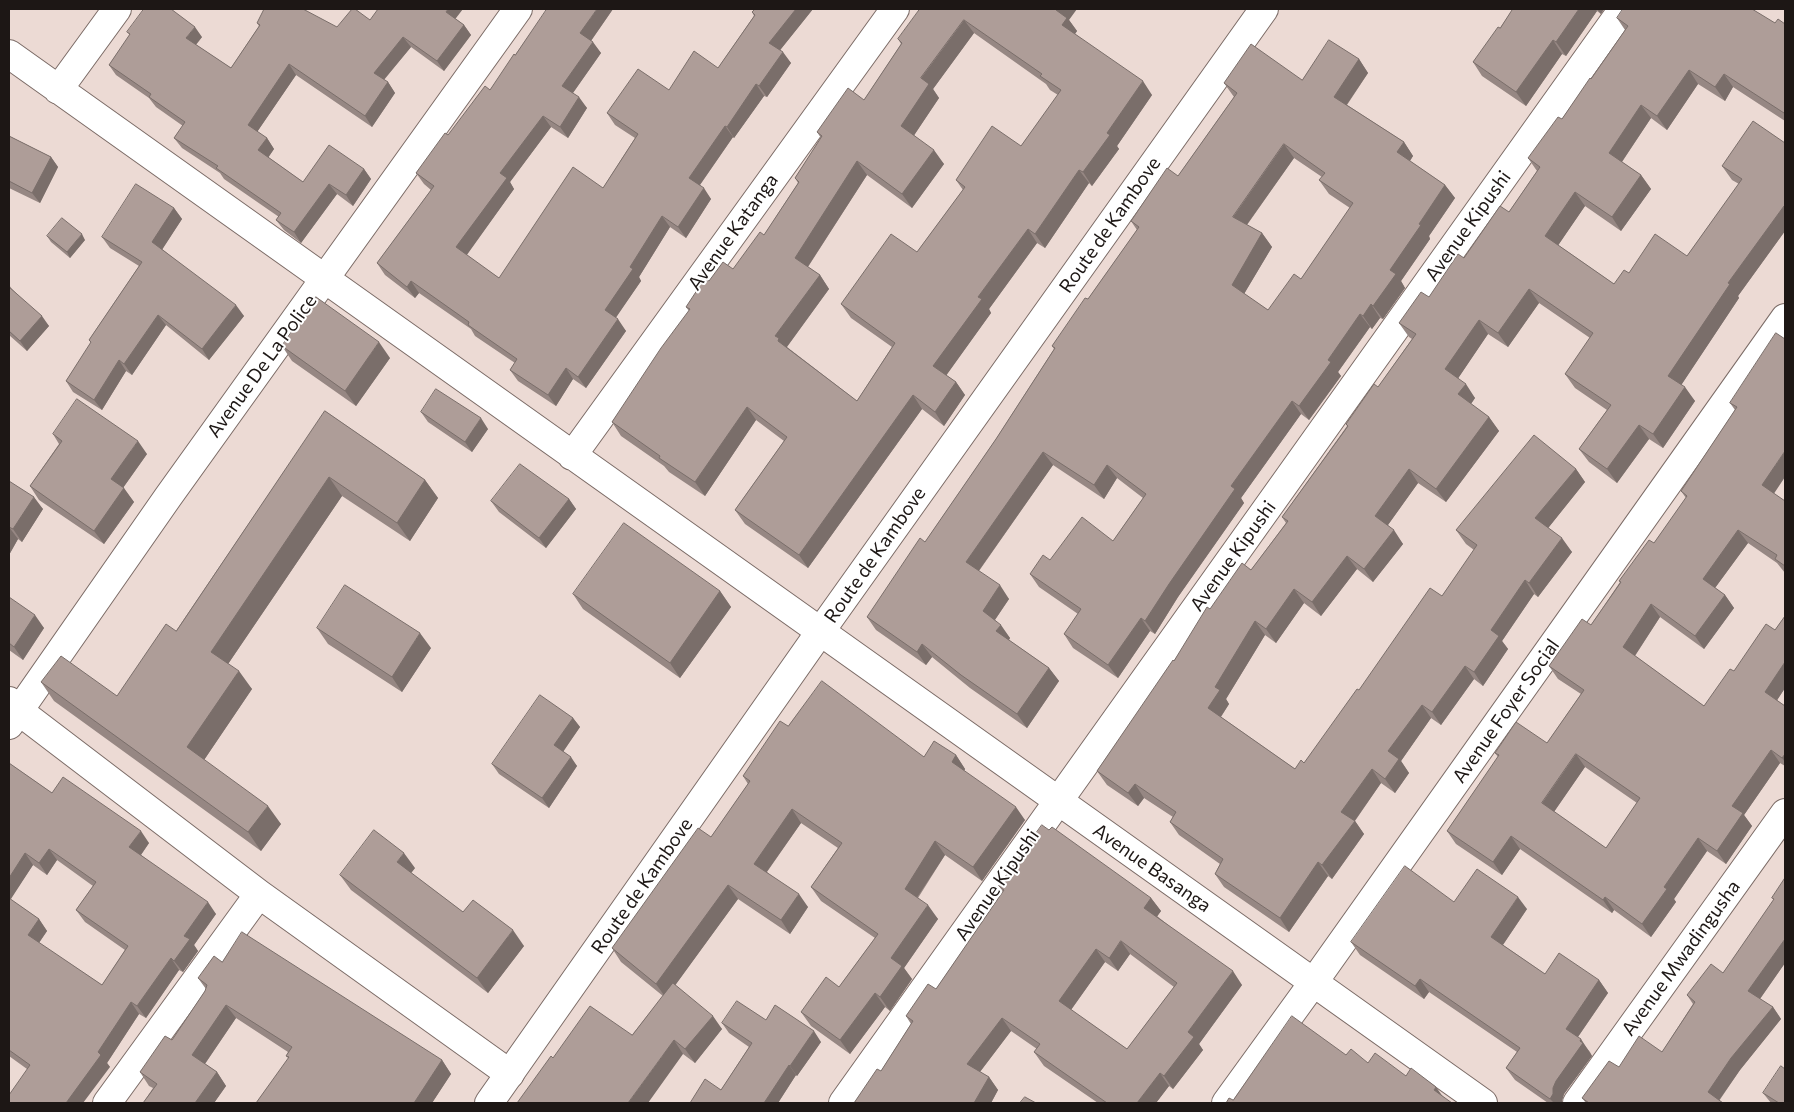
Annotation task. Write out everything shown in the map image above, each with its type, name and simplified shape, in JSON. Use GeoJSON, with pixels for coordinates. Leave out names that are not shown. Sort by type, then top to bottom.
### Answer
{"type":"FeatureCollection","features":[{"type":"Feature","properties":{"kind":"street"},"geometry":{"type":"LineString","coordinates":[[58,90],[117,9]]}},
{"type":"Feature","properties":{"kind":"street","name":"Avenue De La Police"},"geometry":{"type":"LineString","coordinates":[[12,712],[163,505],[518,9]]}},
{"type":"Feature","properties":{"kind":"street","name":"Avenue Katanga"},"geometry":{"type":"LineString","coordinates":[[572,456],[894,9]]}},
{"type":"Feature","properties":{"kind":"street","name":"Route de Kambove"},"geometry":{"type":"LineString","coordinates":[[489,1103],[820,632],[1264,9]]}},
{"type":"Feature","properties":{"kind":"street","name":"Avenue Kipushi"},"geometry":{"type":"LineString","coordinates":[[843,1103],[1623,9]]}},
{"type":"Feature","properties":{"kind":"street","name":"Avenue Basanga"},"geometry":{"type":"LineString","coordinates":[[9,54],[1483,1103]]}},
{"type":"Feature","properties":{"kind":"street","name":"Avenue Foyer Social"},"geometry":{"type":"LineString","coordinates":[[1226,1103],[1785,318]]}},
{"type":"Feature","properties":{"kind":"street"},"geometry":{"type":"LineString","coordinates":[[12,712],[259,894],[510,1074]]}},
{"type":"Feature","properties":{"kind":"street","name":"Avenue Mwadingusha"},"geometry":{"type":"LineString","coordinates":[[1577,1103],[1785,812]]}},
{"type":"Feature","properties":{"kind":"street"},"geometry":{"type":"LineString","coordinates":[[108,1103],[259,894]]}},
{"type":"Feature","properties":{"kind":"building"},"geometry":{"type":"Polygon","coordinates":[[[144,9],[171,9],[195,27],[186,38],[231,68],[260,25],[257,23],[264,9],[303,9],[337,27],[352,9],[355,9],[370,20],[378,9],[448,9],[446,12],[464,25],[437,61],[403,37],[374,73],[388,82],[365,116],[289,64],[248,125],[267,138],[258,150],[303,182],[329,145],[364,169],[346,195],[329,184],[294,232],[276,220],[281,213],[216,168],[218,166],[174,138],[185,122],[149,97],[151,94],[109,65],[130,34],[127,32],[144,9]]]}},
{"type":"Feature","properties":{"kind":"building"},"geometry":{"type":"Polygon","coordinates":[[[547,9],[597,9],[580,33],[593,42],[562,86],[579,97],[560,127],[543,116],[500,173],[507,178],[456,247],[499,278],[573,167],[603,188],[638,134],[607,113],[638,69],[669,90],[694,51],[718,68],[755,15],[752,12],[755,9],[796,9],[769,43],[783,52],[759,86],[756,84],[689,178],[704,188],[678,227],[662,216],[630,267],[633,269],[605,310],[618,319],[578,377],[566,368],[548,395],[510,370],[517,359],[468,325],[469,322],[411,281],[407,287],[377,263],[434,186],[416,173],[445,133],[448,135],[485,86],[490,90],[547,9]]]}},
{"type":"Feature","properties":{"kind":"building"},"geometry":{"type":"Polygon","coordinates":[[[920,9],[1058,9],[1056,10],[1067,18],[1062,25],[1143,81],[1107,133],[1110,135],[1083,172],[1079,170],[1035,234],[1028,229],[978,297],[982,299],[933,366],[956,382],[935,412],[913,395],[799,555],[735,510],[787,437],[747,407],[695,482],[659,458],[660,456],[612,422],[661,348],[690,309],[686,307],[705,278],[709,281],[723,262],[733,269],[760,232],[764,235],[799,182],[795,178],[822,136],[817,132],[848,88],[864,100],[902,43],[898,39],[920,9]],[[964,20],[921,78],[929,84],[901,126],[934,150],[902,194],[857,161],[795,258],[820,275],[775,336],[779,338],[778,341],[857,401],[895,343],[841,304],[891,234],[917,252],[965,187],[956,180],[992,126],[1021,146],[1061,90],[1040,76],[1042,74],[964,20]]]}},
{"type":"Feature","properties":{"kind":"building"},"geometry":{"type":"Polygon","coordinates":[[[1513,9],[1579,9],[1556,42],[1553,40],[1516,92],[1473,62],[1513,9]]]}},
{"type":"Feature","properties":{"kind":"building"},"geometry":{"type":"Polygon","coordinates":[[[1623,9],[1752,9],[1775,23],[1778,19],[1785,24],[1785,111],[1784,113],[1724,74],[1715,87],[1689,70],[1657,116],[1641,105],[1609,153],[1641,175],[1612,217],[1575,192],[1545,236],[1614,284],[1624,270],[1629,273],[1655,234],[1687,256],[1742,179],[1722,166],[1753,121],[1785,143],[1785,208],[1784,206],[1728,283],[1730,284],[1668,376],[1685,387],[1653,434],[1639,425],[1607,469],[1579,449],[1611,405],[1565,374],[1593,333],[1529,289],[1498,333],[1479,320],[1445,369],[1466,384],[1458,394],[1489,417],[1436,489],[1409,469],[1375,516],[1394,530],[1364,569],[1347,556],[1312,602],[1294,589],[1266,629],[1255,621],[1215,687],[1220,690],[1208,708],[1295,769],[1301,760],[1304,763],[1357,689],[1359,690],[1430,588],[1442,596],[1477,545],[1456,530],[1534,435],[1576,469],[1535,518],[1562,538],[1529,583],[1525,580],[1491,630],[1499,636],[1474,672],[1465,666],[1432,712],[1422,705],[1388,751],[1399,759],[1385,779],[1372,769],[1341,812],[1355,821],[1322,865],[1318,862],[1280,918],[1215,874],[1223,859],[1170,822],[1176,812],[1135,784],[1128,793],[1097,771],[1174,661],[1207,607],[1210,609],[1242,563],[1251,570],[1288,521],[1282,517],[1348,426],[1346,424],[1374,384],[1378,387],[1416,334],[1399,323],[1421,292],[1429,297],[1458,254],[1464,258],[1500,206],[1509,212],[1540,167],[1528,158],[1558,117],[1562,119],[1628,26],[1617,18],[1623,9]]]}},
{"type":"Feature","properties":{"kind":"building"},"geometry":{"type":"Polygon","coordinates":[[[1329,40],[1359,59],[1334,97],[1404,142],[1397,152],[1445,185],[1419,224],[1421,225],[1390,270],[1396,274],[1373,306],[1371,304],[1363,316],[1360,314],[1328,360],[1331,362],[1299,406],[1292,401],[1231,486],[1235,489],[1145,621],[1141,618],[1108,665],[1064,634],[1081,609],[1030,574],[1043,555],[1050,560],[1082,517],[1113,541],[1146,494],[1107,465],[1094,485],[1043,452],[966,562],[1000,585],[983,611],[1001,625],[996,631],[1049,668],[1017,714],[961,675],[922,644],[917,652],[867,617],[920,538],[925,542],[996,439],[1055,348],[1052,346],[1085,298],[1088,299],[1139,227],[1131,221],[1167,168],[1178,176],[1237,93],[1224,83],[1251,44],[1302,80],[1329,40]],[[1284,144],[1233,217],[1262,233],[1232,285],[1268,310],[1294,274],[1301,279],[1353,203],[1319,180],[1325,173],[1284,144]]]}},
{"type":"Feature","properties":{"kind":"building"},"geometry":{"type":"Polygon","coordinates":[[[9,136],[51,157],[32,193],[9,181],[9,136]]]}},
{"type":"Feature","properties":{"kind":"building"},"geometry":{"type":"Polygon","coordinates":[[[136,184],[174,208],[152,242],[236,305],[202,349],[158,315],[124,364],[119,360],[94,400],[66,381],[91,342],[89,340],[142,262],[102,237],[136,184]]]}},
{"type":"Feature","properties":{"kind":"building"},"geometry":{"type":"Polygon","coordinates":[[[62,218],[82,234],[67,252],[47,236],[62,218]]]}},
{"type":"Feature","properties":{"kind":"building"},"geometry":{"type":"Polygon","coordinates":[[[9,287],[42,316],[20,341],[9,331],[9,287]]]}},
{"type":"Feature","properties":{"kind":"building"},"geometry":{"type":"Polygon","coordinates":[[[316,297],[379,342],[345,391],[282,346],[316,297]]]}},
{"type":"Feature","properties":{"kind":"building"},"geometry":{"type":"Polygon","coordinates":[[[1776,333],[1785,339],[1785,451],[1762,485],[1785,501],[1785,566],[1775,559],[1777,555],[1738,530],[1703,579],[1725,595],[1695,636],[1651,604],[1623,647],[1704,706],[1730,669],[1734,671],[1766,624],[1775,630],[1785,616],[1785,662],[1765,692],[1785,706],[1785,754],[1782,758],[1771,750],[1732,806],[1743,813],[1717,851],[1698,838],[1664,887],[1667,889],[1642,924],[1605,897],[1603,900],[1511,836],[1493,862],[1447,831],[1499,755],[1495,753],[1516,722],[1547,743],[1584,690],[1549,666],[1582,619],[1591,625],[1621,582],[1619,581],[1649,540],[1654,543],[1687,496],[1681,491],[1737,407],[1730,403],[1776,333]],[[1576,754],[1542,803],[1606,848],[1640,798],[1576,754]]]}},
{"type":"Feature","properties":{"kind":"building"},"geometry":{"type":"Polygon","coordinates":[[[436,389],[481,418],[465,442],[421,412],[436,389]]]}},
{"type":"Feature","properties":{"kind":"building"},"geometry":{"type":"Polygon","coordinates":[[[77,399],[138,441],[111,479],[124,488],[94,531],[30,486],[62,441],[53,434],[77,399]]]}},
{"type":"Feature","properties":{"kind":"building"},"geometry":{"type":"Polygon","coordinates":[[[325,411],[425,480],[397,523],[329,477],[211,652],[239,671],[187,747],[268,806],[248,832],[41,682],[61,656],[117,696],[166,624],[176,631],[325,411]]]}},
{"type":"Feature","properties":{"kind":"building"},"geometry":{"type":"Polygon","coordinates":[[[520,464],[569,499],[539,538],[491,501],[520,464]]]}},
{"type":"Feature","properties":{"kind":"building"},"geometry":{"type":"Polygon","coordinates":[[[9,481],[34,497],[13,529],[9,527],[9,481]]]}},
{"type":"Feature","properties":{"kind":"building"},"geometry":{"type":"Polygon","coordinates":[[[624,523],[720,591],[670,663],[573,594],[624,523]]]}},
{"type":"Feature","properties":{"kind":"building"},"geometry":{"type":"Polygon","coordinates":[[[345,585],[420,633],[392,677],[317,628],[345,585]]]}},
{"type":"Feature","properties":{"kind":"building"},"geometry":{"type":"Polygon","coordinates":[[[9,597],[35,615],[14,647],[9,643],[9,597]]]}},
{"type":"Feature","properties":{"kind":"building"},"geometry":{"type":"Polygon","coordinates":[[[822,681],[924,757],[934,741],[956,755],[952,762],[1016,807],[973,867],[935,841],[905,889],[928,905],[891,958],[902,966],[880,997],[875,993],[840,1040],[801,1012],[826,977],[839,987],[878,934],[811,887],[842,843],[792,809],[754,864],[799,894],[781,920],[728,885],[656,984],[612,948],[698,828],[711,837],[750,781],[743,776],[780,721],[788,726],[822,681]]]}},
{"type":"Feature","properties":{"kind":"building"},"geometry":{"type":"Polygon","coordinates":[[[540,695],[573,718],[554,745],[571,757],[542,798],[492,764],[540,695]]]}},
{"type":"Feature","properties":{"kind":"building"},"geometry":{"type":"Polygon","coordinates":[[[9,763],[52,793],[63,777],[141,831],[129,847],[208,902],[184,936],[190,939],[174,961],[171,958],[137,1006],[131,1002],[98,1052],[101,1055],[66,1103],[9,1103],[9,1095],[30,1065],[9,1050],[9,898],[39,919],[28,935],[102,985],[128,946],[76,910],[96,882],[49,849],[39,863],[25,853],[9,878],[9,763]]]}},
{"type":"Feature","properties":{"kind":"building"},"geometry":{"type":"Polygon","coordinates":[[[1042,825],[1049,830],[1052,827],[1151,898],[1144,908],[1233,971],[1188,1032],[1194,1037],[1164,1076],[1160,1073],[1137,1103],[1107,1103],[1034,1052],[1040,1044],[1002,1018],[967,1064],[989,1077],[974,1103],[854,1103],[877,1069],[881,1071],[913,1021],[906,1016],[928,984],[936,989],[1004,890],[999,886],[1042,825]],[[1121,941],[1109,958],[1096,949],[1059,1001],[1127,1049],[1177,983],[1121,941]]]}},
{"type":"Feature","properties":{"kind":"building"},"geometry":{"type":"Polygon","coordinates":[[[374,830],[404,853],[397,862],[463,912],[473,900],[513,930],[477,978],[340,875],[374,830]]]}},
{"type":"Feature","properties":{"kind":"building"},"geometry":{"type":"Polygon","coordinates":[[[1405,866],[1454,902],[1477,869],[1518,897],[1491,937],[1545,974],[1559,953],[1599,980],[1566,1029],[1581,1039],[1580,1041],[1583,1043],[1556,1081],[1550,1099],[1506,1068],[1520,1048],[1420,979],[1415,986],[1351,942],[1405,866]]]}},
{"type":"Feature","properties":{"kind":"building"},"geometry":{"type":"Polygon","coordinates":[[[1785,878],[1785,939],[1748,991],[1773,1007],[1731,1058],[1708,1092],[1723,1103],[1589,1103],[1582,1098],[1609,1061],[1619,1067],[1639,1036],[1662,1052],[1695,1002],[1687,995],[1711,964],[1723,973],[1774,899],[1772,898],[1785,878]]]}},
{"type":"Feature","properties":{"kind":"building"},"geometry":{"type":"Polygon","coordinates":[[[242,932],[442,1060],[414,1103],[256,1103],[289,1057],[286,1056],[292,1047],[226,1005],[192,1055],[217,1072],[195,1103],[143,1103],[157,1084],[140,1072],[165,1036],[172,1040],[205,991],[207,985],[198,978],[214,956],[222,962],[242,932]]]}},
{"type":"Feature","properties":{"kind":"building"},"geometry":{"type":"Polygon","coordinates":[[[673,983],[713,1016],[685,1049],[674,1040],[628,1103],[517,1103],[551,1056],[553,1058],[590,1006],[632,1035],[673,983]]]}},
{"type":"Feature","properties":{"kind":"building"},"geometry":{"type":"Polygon","coordinates":[[[737,1001],[766,1020],[775,1005],[814,1031],[764,1103],[690,1103],[705,1079],[721,1090],[752,1043],[722,1023],[737,1001]]]}},
{"type":"Feature","properties":{"kind":"building"},"geometry":{"type":"Polygon","coordinates":[[[1292,1016],[1346,1055],[1351,1049],[1368,1063],[1375,1053],[1406,1076],[1411,1068],[1436,1087],[1434,1090],[1452,1103],[1226,1103],[1229,1098],[1233,1100],[1292,1016]]]}},
{"type":"Feature","properties":{"kind":"building"},"geometry":{"type":"Polygon","coordinates":[[[1781,1066],[1785,1069],[1785,1103],[1779,1103],[1763,1093],[1781,1066]]]}},
{"type":"Feature","properties":{"kind":"building"},"geometry":{"type":"Polygon","coordinates":[[[1025,1097],[1036,1103],[1020,1103],[1025,1097]]]}}]}
